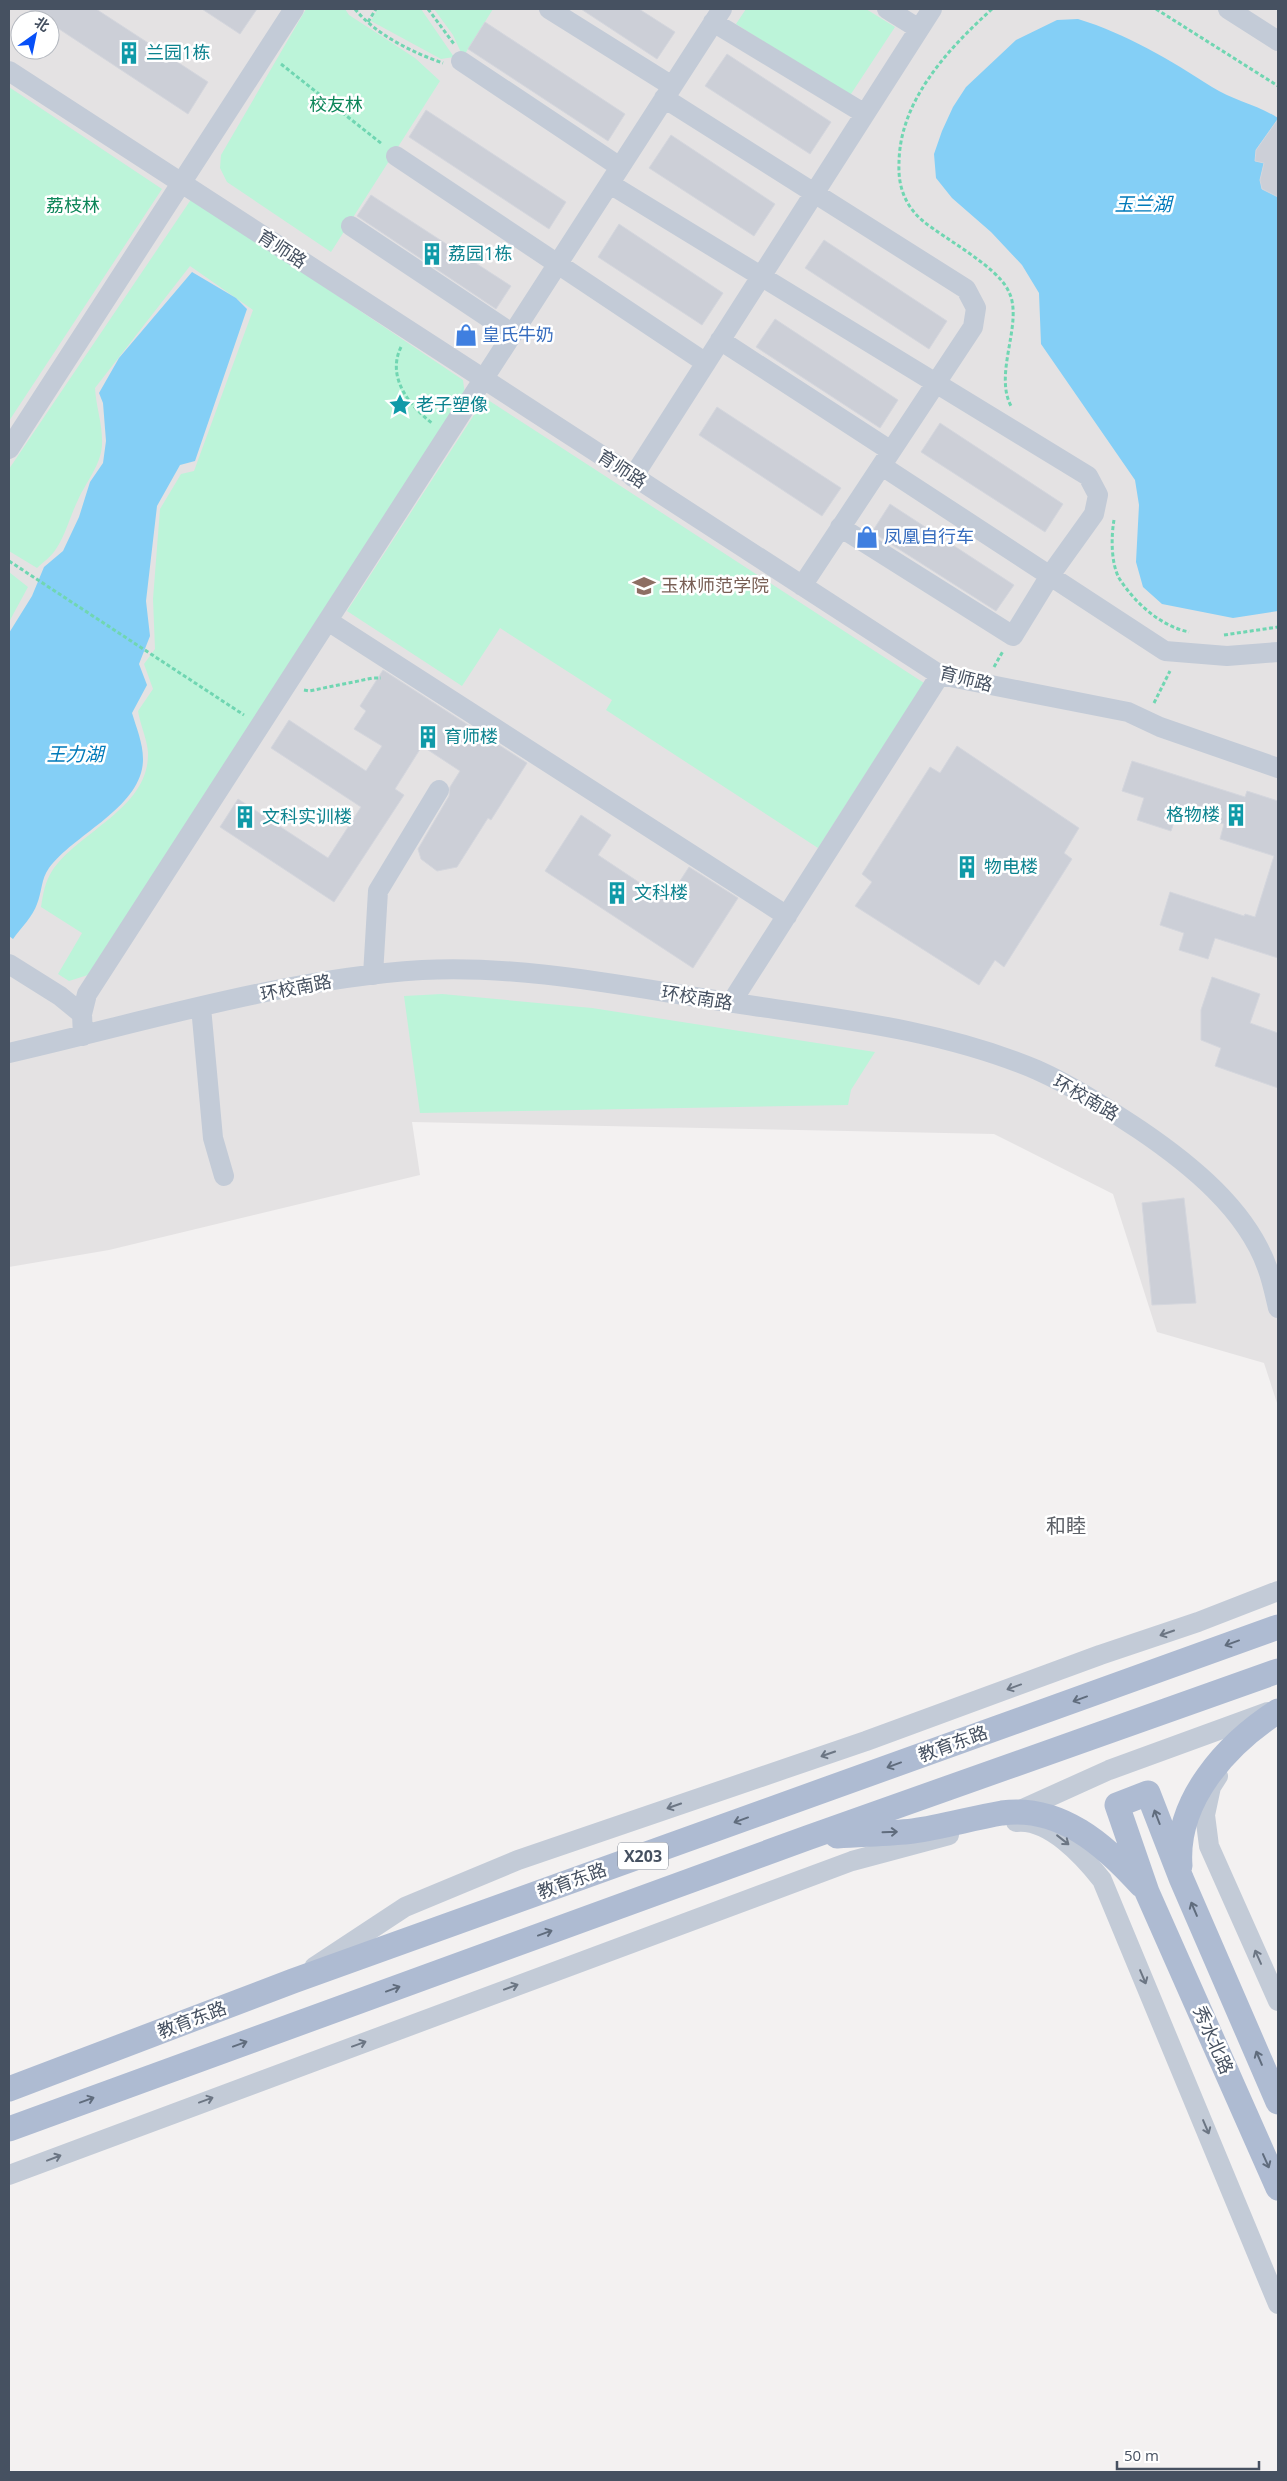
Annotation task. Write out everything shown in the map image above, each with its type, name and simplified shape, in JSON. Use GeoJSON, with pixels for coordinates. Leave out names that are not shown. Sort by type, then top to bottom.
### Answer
{"type":"FeatureCollection","features":[{"type":"Feature","properties":{"kind":"main road","name":"教育东路"},"geometry":{"type":"LineString","coordinates":[[9,2089],[294,1981],[1278,1627]]}},
{"type":"Feature","properties":{"kind":"main road","name":"X203"},"geometry":{"type":"LineString","coordinates":[[9,2128],[807,1838],[1278,1671]]}},
{"type":"Feature","properties":{"kind":"main road"},"geometry":{"type":"LineString","coordinates":[[1181,1878],[1179,1856],[1182,1834],[1193,1802],[1210,1773],[1232,1746],[1278,1710]]}},
{"type":"Feature","properties":{"kind":"main road","name":"秀水北路"},"geometry":{"type":"LineString","coordinates":[[1278,2102],[1181,1878],[1148,1793],[1117,1806],[1147,1892],[1278,2188]]}},
{"type":"Feature","properties":{"kind":"main road"},"geometry":{"type":"LineString","coordinates":[[807,1838],[913,1831],[1013,1813],[1037,1814],[1064,1822],[1096,1840],[1124,1866],[1147,1892]]}},
{"type":"Feature","properties":{"kind":"lane"},"geometry":{"type":"LineString","coordinates":[[9,449],[34,407],[182,184],[294,9]]}},
{"type":"Feature","properties":{"kind":"lane"},"geometry":{"type":"LineString","coordinates":[[549,9],[814,194],[966,289],[976,308],[974,327],[802,586]]}},
{"type":"Feature","properties":{"kind":"lane"},"geometry":{"type":"LineString","coordinates":[[887,9],[919,28]]}},
{"type":"Feature","properties":{"kind":"lane"},"geometry":{"type":"LineString","coordinates":[[633,477],[932,9]]}},
{"type":"Feature","properties":{"kind":"lane"},"geometry":{"type":"LineString","coordinates":[[1228,9],[1278,42]]}},
{"type":"Feature","properties":{"kind":"lane"},"geometry":{"type":"LineString","coordinates":[[83,1036],[82,1014],[87,994],[484,380],[668,92],[715,14],[864,114]]}},
{"type":"Feature","properties":{"kind":"lane"},"geometry":{"type":"LineString","coordinates":[[461,61],[615,175],[760,278],[1088,476],[1098,495],[1094,514],[1051,574],[1012,636],[840,527]]}},
{"type":"Feature","properties":{"kind":"lane","name":"育师路"},"geometry":{"type":"LineString","coordinates":[[9,71],[940,675],[1128,712],[1146,721],[1278,768]]}},
{"type":"Feature","properties":{"kind":"lane"},"geometry":{"type":"LineString","coordinates":[[396,156],[706,363]]}},
{"type":"Feature","properties":{"kind":"lane"},"geometry":{"type":"LineString","coordinates":[[351,226],[513,334]]}},
{"type":"Feature","properties":{"kind":"lane"},"geometry":{"type":"LineString","coordinates":[[720,340],[1051,574],[1165,651],[1227,656],[1278,652]]}},
{"type":"Feature","properties":{"kind":"lane"},"geometry":{"type":"LineString","coordinates":[[9,430],[34,407]]}},
{"type":"Feature","properties":{"kind":"lane"},"geometry":{"type":"LineString","coordinates":[[328,621],[786,916]]}},
{"type":"Feature","properties":{"kind":"lane"},"geometry":{"type":"LineString","coordinates":[[731,1003],[940,675]]}},
{"type":"Feature","properties":{"kind":"lane"},"geometry":{"type":"LineString","coordinates":[[373,975],[378,891],[439,790]]}},
{"type":"Feature","properties":{"kind":"lane"},"geometry":{"type":"LineString","coordinates":[[9,964],[60,996],[82,1014]]}},
{"type":"Feature","properties":{"kind":"lane","name":"环校南路"},"geometry":{"type":"LineString","coordinates":[[9,1053],[200,1007],[319,983],[373,975],[475,968],[524,972],[911,1032],[996,1054],[1039,1071],[1089,1099],[1162,1145],[1228,1204],[1251,1234],[1267,1267],[1278,1308]]}},
{"type":"Feature","properties":{"kind":"lane"},"geometry":{"type":"LineString","coordinates":[[200,1007],[213,1138],[224,1176]]}},
{"type":"Feature","properties":{"kind":"lane"},"geometry":{"type":"LineString","coordinates":[[294,1981],[405,1907],[518,1860],[866,1741],[1278,1592]]}},
{"type":"Feature","properties":{"kind":"lane"},"geometry":{"type":"LineString","coordinates":[[984,1826],[1110,1770],[1278,1710]]}},
{"type":"Feature","properties":{"kind":"lane"},"geometry":{"type":"LineString","coordinates":[[1278,1720],[1255,1735],[1233,1755],[1211,1787],[1205,1815],[1209,1846],[1278,2001]]}},
{"type":"Feature","properties":{"kind":"lane"},"geometry":{"type":"LineString","coordinates":[[9,2175],[852,1861],[984,1826],[1026,1821],[1049,1831],[1084,1857],[1102,1880],[1278,2304]]}},
{"type":"Feature","properties":{"kind":"path"},"geometry":{"type":"LineString","coordinates":[[355,9],[368,22],[423,56],[444,63],[461,61],[453,42],[428,9]]}},
{"type":"Feature","properties":{"kind":"path"},"geometry":{"type":"LineString","coordinates":[[368,22],[376,9]]}},
{"type":"Feature","properties":{"kind":"path"},"geometry":{"type":"LineString","coordinates":[[992,9],[947,56],[909,109],[899,144],[898,174],[903,196],[918,216],[994,273],[1009,291],[1012,320],[1008,346],[1006,384],[1008,401],[1013,410]]}},
{"type":"Feature","properties":{"kind":"path"},"geometry":{"type":"LineString","coordinates":[[1158,9],[1278,86]]}},
{"type":"Feature","properties":{"kind":"path"},"geometry":{"type":"LineString","coordinates":[[266,52],[396,156]]}},
{"type":"Feature","properties":{"kind":"path"},"geometry":{"type":"LineString","coordinates":[[409,331],[398,353],[396,364],[400,386],[419,412],[448,435]]}},
{"type":"Feature","properties":{"kind":"path"},"geometry":{"type":"LineString","coordinates":[[1115,513],[1113,553],[1118,576],[1139,603],[1159,619],[1193,632]]}},
{"type":"Feature","properties":{"kind":"path"},"geometry":{"type":"LineString","coordinates":[[9,561],[192,679],[260,726]]}},
{"type":"Feature","properties":{"kind":"path"},"geometry":{"type":"LineString","coordinates":[[1215,636],[1278,627]]}},
{"type":"Feature","properties":{"kind":"path"},"geometry":{"type":"LineString","coordinates":[[984,684],[1012,636]]}},
{"type":"Feature","properties":{"kind":"path"},"geometry":{"type":"LineString","coordinates":[[1146,721],[1179,652]]}},
{"type":"Feature","properties":{"kind":"path"},"geometry":{"type":"LineString","coordinates":[[286,686],[309,691],[374,678],[417,679]]}},
{"type":"Feature","properties":{"kind":"shaded area","name":"玉林师范学院"},"geometry":{"type":"Polygon","coordinates":[[[9,9],[1278,9],[1278,1406],[1264,1363],[1157,1332],[1113,1194],[994,1134],[412,1122],[420,1175],[109,1250],[9,1267],[9,9]]]}},
{"type":"Feature","properties":{"kind":"green space","name":"校友林"},"geometry":{"type":"Polygon","coordinates":[[[306,9],[345,9],[349,15],[415,58],[440,81],[331,252],[227,182],[220,168],[221,155],[306,9]]]}},
{"type":"Feature","properties":{"kind":"green space"},"geometry":{"type":"Polygon","coordinates":[[[378,9],[421,9],[454,57],[441,59],[371,21],[378,9]]]}},
{"type":"Feature","properties":{"kind":"green space"},"geometry":{"type":"Polygon","coordinates":[[[434,9],[493,9],[463,57],[453,35],[434,9]]]}},
{"type":"Feature","properties":{"kind":"green space"},"geometry":{"type":"Polygon","coordinates":[[[746,9],[866,9],[895,27],[849,97],[736,24],[746,9]]]}},
{"type":"Feature","properties":{"kind":"green space","name":"荔枝林"},"geometry":{"type":"Polygon","coordinates":[[[9,87],[162,189],[9,421],[9,87]]]}},
{"type":"Feature","properties":{"kind":"green space"},"geometry":{"type":"Polygon","coordinates":[[[192,198],[463,380],[465,395],[88,975],[69,981],[58,974],[82,933],[41,907],[45,888],[52,871],[64,857],[126,804],[138,789],[146,772],[148,752],[138,711],[153,689],[144,664],[155,649],[153,599],[160,509],[181,474],[194,471],[253,310],[190,266],[95,388],[102,438],[99,460],[78,500],[59,543],[52,554],[37,568],[9,551],[9,469],[192,198]]]}},
{"type":"Feature","properties":{"kind":"green space"},"geometry":{"type":"Polygon","coordinates":[[[485,398],[924,683],[818,848],[606,710],[612,700],[500,628],[462,686],[347,611],[485,398]]]}},
{"type":"Feature","properties":{"kind":"green space"},"geometry":{"type":"Polygon","coordinates":[[[9,572],[28,587],[9,622],[9,572]]]}},
{"type":"Feature","properties":{"kind":"green space"},"geometry":{"type":"Polygon","coordinates":[[[442,994],[592,1008],[875,1052],[851,1090],[848,1105],[420,1113],[404,996],[442,994]]]}},
{"type":"Feature","properties":{"kind":"water","name":"玉兰湖"},"geometry":{"type":"Polygon","coordinates":[[[1078,19],[1131,40],[1220,92],[1278,118],[1278,611],[1233,618],[1162,604],[1143,587],[1136,562],[1139,505],[1135,480],[1041,344],[1039,293],[1022,265],[991,232],[952,198],[936,178],[934,154],[953,107],[966,87],[1016,40],[1057,20],[1078,19]]]}},
{"type":"Feature","properties":{"kind":"water","name":"王力湖"},"geometry":{"type":"Polygon","coordinates":[[[192,272],[236,298],[247,309],[195,461],[180,465],[157,506],[146,601],[150,636],[139,664],[147,685],[132,713],[142,747],[142,769],[136,784],[127,798],[102,822],[60,856],[49,868],[44,877],[35,908],[13,939],[9,936],[9,633],[32,596],[44,567],[63,551],[79,517],[90,482],[103,463],[106,441],[103,403],[99,393],[119,358],[192,272]]]}},
{"type":"Feature","properties":{"kind":"building","name":"兰园1栋"},"geometry":{"type":"Polygon","coordinates":[[[28,9],[96,9],[208,82],[188,114],[60,30],[60,10],[28,9]]]}},
{"type":"Feature","properties":{"kind":"building","name":"兰园1栋"},"geometry":{"type":"Polygon","coordinates":[[[202,9],[257,9],[240,34],[202,9]]]}},
{"type":"Feature","properties":{"kind":"building"},"geometry":{"type":"Polygon","coordinates":[[[581,9],[639,9],[675,32],[657,59],[581,9]]]}},
{"type":"Feature","properties":{"kind":"building"},"geometry":{"type":"Polygon","coordinates":[[[485,22],[625,114],[608,141],[468,49],[485,22]]]}},
{"type":"Feature","properties":{"kind":"building"},"geometry":{"type":"Polygon","coordinates":[[[727,54],[831,122],[810,154],[705,86],[727,54]]]}},
{"type":"Feature","properties":{"kind":"building"},"geometry":{"type":"Polygon","coordinates":[[[426,110],[566,202],[549,229],[409,137],[426,110]]]}},
{"type":"Feature","properties":{"kind":"building"},"geometry":{"type":"Polygon","coordinates":[[[1278,119],[1278,197],[1262,189],[1260,180],[1264,163],[1255,161],[1256,150],[1278,119]]]}},
{"type":"Feature","properties":{"kind":"building"},"geometry":{"type":"Polygon","coordinates":[[[671,135],[775,204],[754,236],[649,168],[671,135]]]}},
{"type":"Feature","properties":{"kind":"building","name":"荔园1栋"},"geometry":{"type":"Polygon","coordinates":[[[371,195],[511,286],[496,309],[357,216],[371,195]]]}},
{"type":"Feature","properties":{"kind":"building"},"geometry":{"type":"Polygon","coordinates":[[[619,224],[723,293],[702,325],[598,257],[619,224]]]}},
{"type":"Feature","properties":{"kind":"building"},"geometry":{"type":"Polygon","coordinates":[[[824,240],[947,321],[929,349],[805,268],[824,240]]]}},
{"type":"Feature","properties":{"kind":"building"},"geometry":{"type":"Polygon","coordinates":[[[775,319],[898,400],[880,428],[756,347],[775,319]]]}},
{"type":"Feature","properties":{"kind":"building"},"geometry":{"type":"Polygon","coordinates":[[[717,407],[841,488],[822,516],[699,435],[717,407]]]}},
{"type":"Feature","properties":{"kind":"building"},"geometry":{"type":"Polygon","coordinates":[[[940,423],[1063,504],[1045,532],[921,452],[940,423]]]}},
{"type":"Feature","properties":{"kind":"building"},"geometry":{"type":"Polygon","coordinates":[[[890,504],[1014,585],[996,611],[872,532],[890,504]]]}},
{"type":"Feature","properties":{"kind":"building"},"geometry":{"type":"Polygon","coordinates":[[[383,670],[527,763],[491,820],[488,818],[457,867],[437,871],[421,859],[418,849],[449,796],[450,787],[460,771],[422,746],[395,789],[404,795],[334,902],[220,827],[238,799],[328,858],[361,807],[271,748],[289,720],[366,771],[382,746],[354,729],[366,711],[360,706],[383,670]]]}},
{"type":"Feature","properties":{"kind":"building","name":"物电楼"},"geometry":{"type":"Polygon","coordinates":[[[957,746],[1079,828],[1064,853],[1072,859],[1004,967],[995,960],[979,985],[855,906],[872,882],[862,874],[930,767],[940,773],[957,746]]]}},
{"type":"Feature","properties":{"kind":"building"},"geometry":{"type":"Polygon","coordinates":[[[1132,761],[1245,797],[1247,791],[1278,801],[1278,958],[1215,938],[1208,959],[1179,950],[1184,933],[1160,925],[1170,892],[1244,916],[1245,914],[1255,917],[1274,856],[1220,839],[1224,824],[1178,810],[1171,831],[1137,820],[1144,798],[1122,791],[1132,761]]]}},
{"type":"Feature","properties":{"kind":"building","name":"文科楼"},"geometry":{"type":"Polygon","coordinates":[[[581,815],[611,835],[598,855],[667,901],[689,867],[738,898],[693,968],[545,871],[581,815]]]}},
{"type":"Feature","properties":{"kind":"building"},"geometry":{"type":"Polygon","coordinates":[[[1212,977],[1260,994],[1250,1023],[1278,1033],[1278,1088],[1215,1066],[1221,1048],[1201,1040],[1201,1010],[1212,977]]]}},
{"type":"Feature","properties":{"kind":"building"},"geometry":{"type":"Polygon","coordinates":[[[1184,1198],[1196,1303],[1152,1305],[1142,1203],[1184,1198]]]}},
{"type":"Feature","properties":{"kind":"place","name":"兰园1栋"},"geometry":{"type":"Point","coordinates":[129,53]}},
{"type":"Feature","properties":{"kind":"place","name":"荔园1栋"},"geometry":{"type":"Point","coordinates":[432,254]}},
{"type":"Feature","properties":{"kind":"place","name":"皇氏牛奶"},"geometry":{"type":"Point","coordinates":[466,335]}},
{"type":"Feature","properties":{"kind":"place","name":"老子塑像"},"geometry":{"type":"Point","coordinates":[400,405]}},
{"type":"Feature","properties":{"kind":"place","name":"凤凰自行车"},"geometry":{"type":"Point","coordinates":[867,537]}},
{"type":"Feature","properties":{"kind":"place","name":"玉林师范学院"},"geometry":{"type":"Point","coordinates":[644,586]}},
{"type":"Feature","properties":{"kind":"place","name":"育师楼"},"geometry":{"type":"Point","coordinates":[428,737]}},
{"type":"Feature","properties":{"kind":"place","name":"格物楼"},"geometry":{"type":"Point","coordinates":[1236,815]}},
{"type":"Feature","properties":{"kind":"place","name":"文科实训楼"},"geometry":{"type":"Point","coordinates":[245,817]}},
{"type":"Feature","properties":{"kind":"place","name":"物电楼"},"geometry":{"type":"Point","coordinates":[967,867]}},
{"type":"Feature","properties":{"kind":"place","name":"文科楼"},"geometry":{"type":"Point","coordinates":[617,893]}},
{"type":"Feature","properties":{"kind":"district","name":"和睦"},"geometry":{"type":"Point","coordinates":[1066,1526]}}]}
